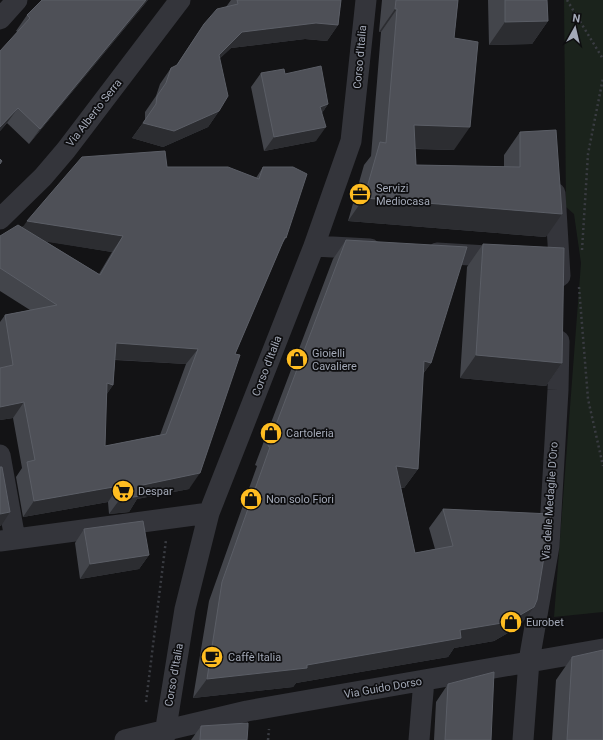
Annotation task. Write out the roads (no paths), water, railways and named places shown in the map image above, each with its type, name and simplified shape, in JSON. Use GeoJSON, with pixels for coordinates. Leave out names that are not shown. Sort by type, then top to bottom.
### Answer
{"type":"FeatureCollection","features":[{"type":"Feature","properties":{"kind":"street"},"geometry":{"type":"LineString","coordinates":[[0,19],[17,0]]}},
{"type":"Feature","properties":{"kind":"street","name":"Via Alberto Serra"},"geometry":{"type":"LineString","coordinates":[[0,219],[43,177],[180,0]]}},
{"type":"Feature","properties":{"kind":"street","name":"Corso d'Italia"},"geometry":{"type":"LineString","coordinates":[[165,736],[185,609],[210,513],[314,246],[350,141],[366,0]]}},
{"type":"Feature","properties":{"kind":"street"},"geometry":{"type":"LineString","coordinates":[[554,174],[560,260],[560,298]]}},
{"type":"Feature","properties":{"kind":"street"},"geometry":{"type":"LineString","coordinates":[[314,246],[386,250]]}},
{"type":"Feature","properties":{"kind":"street"},"geometry":{"type":"LineString","coordinates":[[418,252],[560,260]]}},
{"type":"Feature","properties":{"kind":"street","name":"Via delle Medaglie D'Oro"},"geometry":{"type":"LineString","coordinates":[[523,740],[529,661],[549,546],[558,390],[559,321]]}},
{"type":"Feature","properties":{"kind":"street"},"geometry":{"type":"LineString","coordinates":[[0,455],[7,540],[169,517],[210,513]]}},
{"type":"Feature","properties":{"kind":"street","name":"Via Guido Dorso"},"geometry":{"type":"LineString","coordinates":[[134,738],[165,736],[247,711],[603,649]]}},
{"type":"Feature","properties":{"kind":"street"},"geometry":{"type":"LineString","coordinates":[[419,740],[424,680]]}},
{"type":"Feature","properties":{"kind":"street"},"geometry":{"type":"LineString","coordinates":[[247,711],[247,733]]}},
{"type":"Feature","properties":{"kind":"place","name":"Servizi Mediocasa"},"geometry":{"type":"Point","coordinates":[360,194]}},
{"type":"Feature","properties":{"kind":"place","name":"Gioielli Cavaliere"},"geometry":{"type":"Point","coordinates":[297,359]}},
{"type":"Feature","properties":{"kind":"place","name":"Cartoleria"},"geometry":{"type":"Point","coordinates":[271,433]}},
{"type":"Feature","properties":{"kind":"place","name":"Despar"},"geometry":{"type":"Point","coordinates":[123,491]}},
{"type":"Feature","properties":{"kind":"place","name":"Non solo Fiori"},"geometry":{"type":"Point","coordinates":[251,499]}},
{"type":"Feature","properties":{"kind":"place","name":"Eurobet"},"geometry":{"type":"Point","coordinates":[511,622]}},
{"type":"Feature","properties":{"kind":"place","name":"Caffè Italia"},"geometry":{"type":"Point","coordinates":[212,657]}}]}
